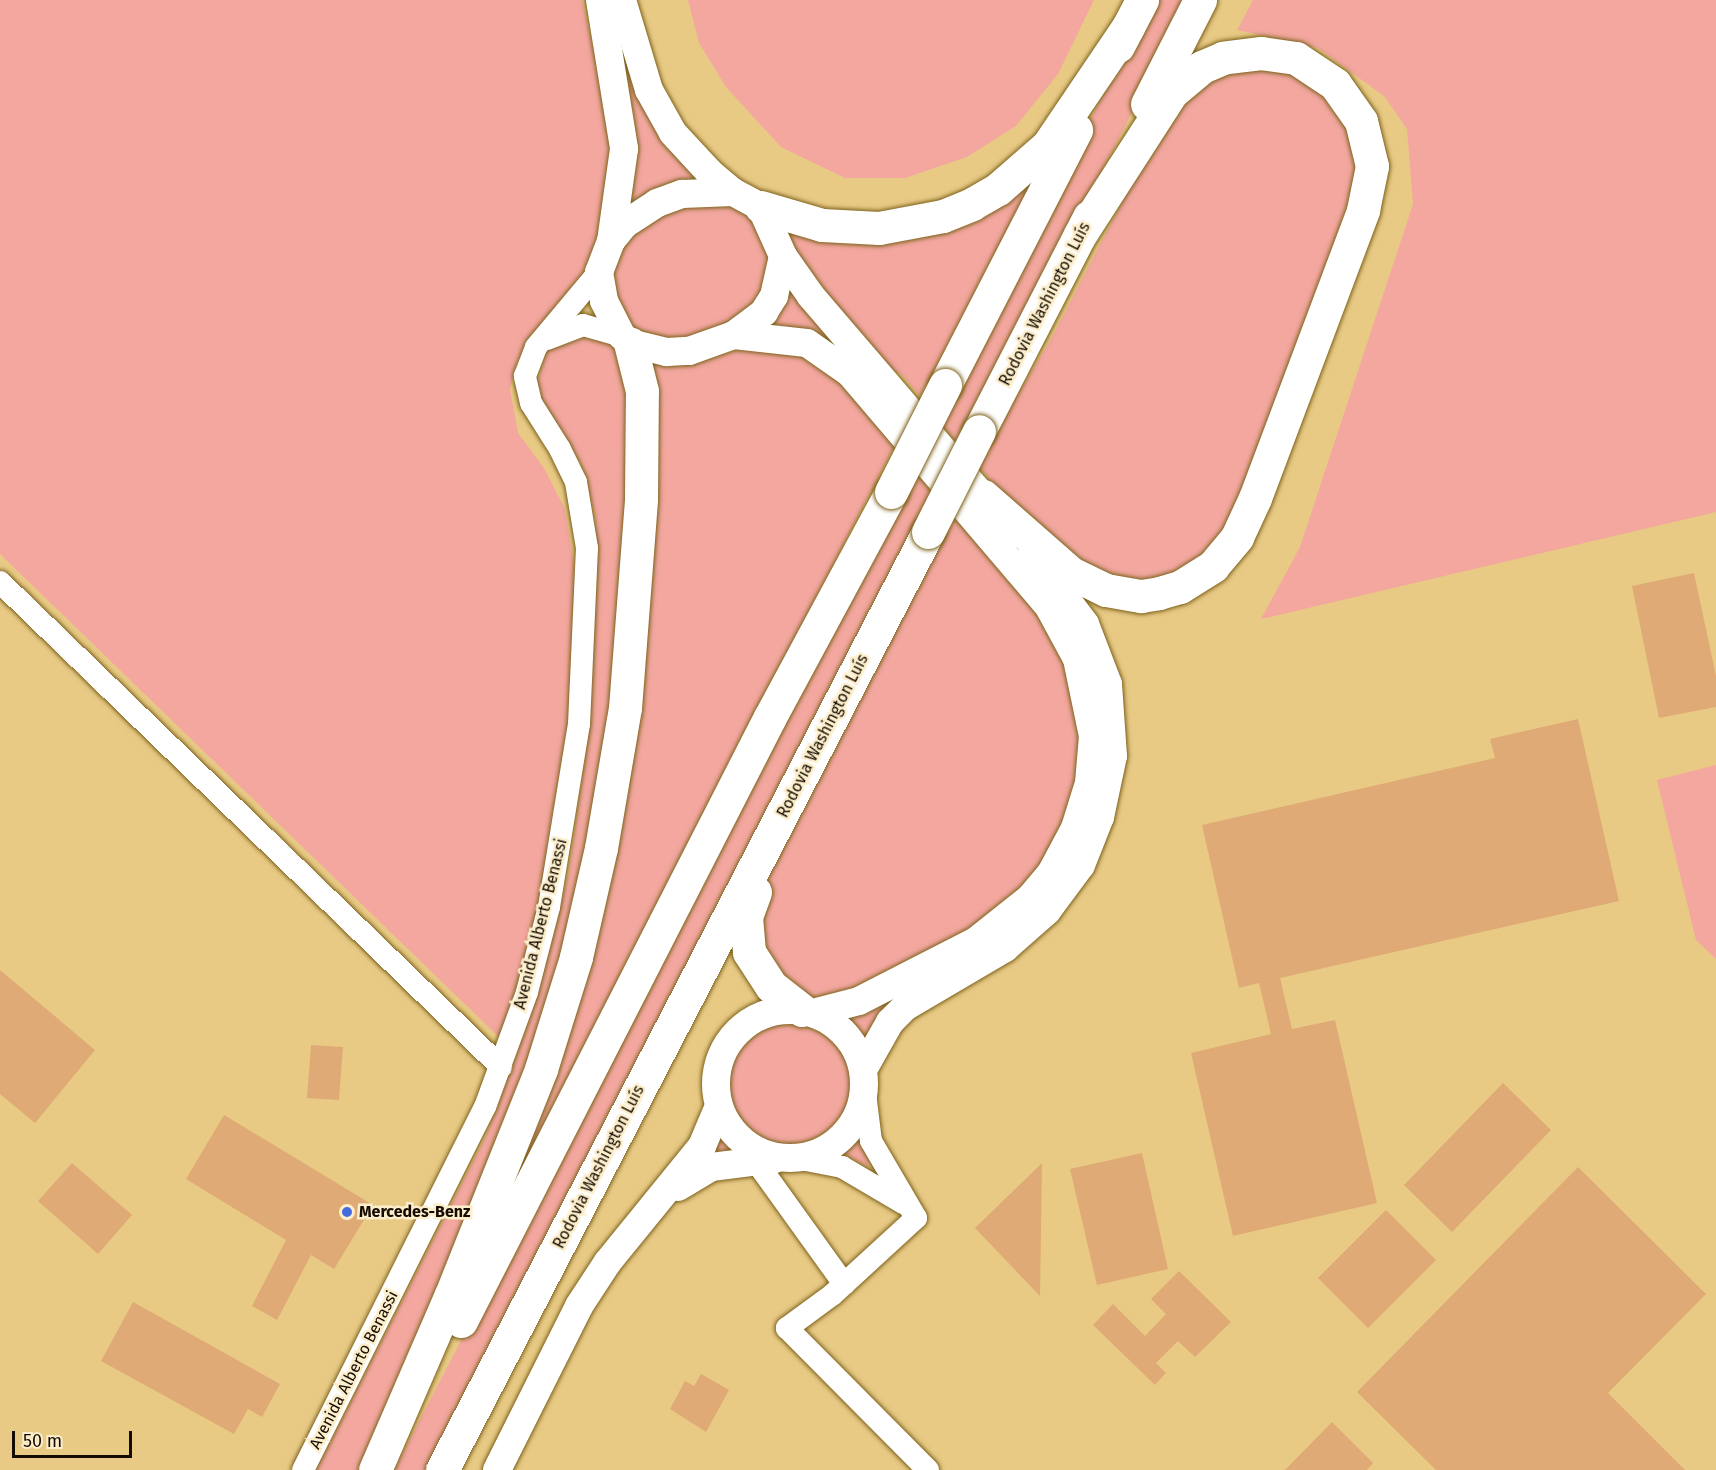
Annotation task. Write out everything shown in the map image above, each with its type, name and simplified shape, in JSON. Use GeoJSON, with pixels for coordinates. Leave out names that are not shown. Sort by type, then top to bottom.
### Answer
{"type":"FeatureCollection","features":[{"type":"Feature","properties":{"kind":"highway","name":"Rodovia Washington Luís"},"geometry":{"type":"LineString","coordinates":[[442,1470],[928,532],[1200,0]]}},
{"type":"Feature","properties":{"kind":"highway"},"geometry":{"type":"LineString","coordinates":[[761,207],[822,225],[879,228],[943,216],[972,204],[1006,183],[1048,145],[1135,14]]}},
{"type":"Feature","properties":{"kind":"highway"},"geometry":{"type":"LineString","coordinates":[[384,1470],[770,717],[891,492],[1135,14]]}},
{"type":"Feature","properties":{"kind":"highway"},"geometry":{"type":"LineString","coordinates":[[983,496],[1071,573],[1106,590],[1141,596],[1159,593],[1180,587],[1213,566],[1237,537],[1255,498],[1363,210],[1372,166],[1361,121],[1335,84],[1296,58],[1261,53],[1223,58],[1202,67],[1172,92],[1080,235]]}},
{"type":"Feature","properties":{"kind":"highway"},"geometry":{"type":"LineString","coordinates":[[375,1470],[537,1080],[576,957],[601,848],[625,708],[641,499],[642,391],[626,340]]}},
{"type":"Feature","properties":{"kind":"highway"},"geometry":{"type":"LineString","coordinates":[[807,1011],[771,986],[757,969],[746,934],[754,895],[809,762]]}},
{"type":"Feature","properties":{"kind":"main road"},"geometry":{"type":"LineString","coordinates":[[600,0],[624,149],[611,241],[599,272],[604,301],[626,340],[667,352],[689,351],[734,335],[764,312],[774,296],[783,256]]}},
{"type":"Feature","properties":{"kind":"main road"},"geometry":{"type":"LineString","coordinates":[[622,0],[639,62],[660,113],[691,154],[733,192],[761,207],[783,256],[829,318],[1059,585],[1095,645],[1107,684],[1113,729],[1107,797],[1081,865],[1047,911],[1005,948],[904,1007],[890,1022],[864,1081],[858,1117],[844,1137],[825,1151],[769,1155],[711,1167],[644,1216]]}},
{"type":"Feature","properties":{"kind":"main road"},"geometry":{"type":"LineString","coordinates":[[611,241],[625,224],[657,203],[692,193],[733,192]]}},
{"type":"Feature","properties":{"kind":"main road"},"geometry":{"type":"LineString","coordinates":[[497,1470],[579,1306],[607,1263],[702,1146],[719,1106],[716,1085],[718,1063],[734,1035],[760,1016],[780,1010],[807,1011],[859,1001],[966,946],[1004,922],[1030,898],[1051,873],[1083,806],[1092,761],[1092,727],[1077,659],[1049,607],[850,373],[807,343],[734,335]]}},
{"type":"Feature","properties":{"kind":"main road"},"geometry":{"type":"LineString","coordinates":[[807,1011],[846,1034],[864,1081]]}},
{"type":"Feature","properties":{"kind":"main road"},"geometry":{"type":"LineString","coordinates":[[719,1106],[769,1155]]}},
{"type":"Feature","properties":{"kind":"street","name":"Avenida Alberto Benassi"},"geometry":{"type":"LineString","coordinates":[[303,1470],[464,1150],[501,1067],[528,992],[565,828],[579,724],[586,615],[587,548],[582,502],[567,462],[526,390],[529,360],[536,347],[599,272]]}},
{"type":"Feature","properties":{"kind":"street"},"geometry":{"type":"LineString","coordinates":[[536,347],[554,333],[583,325],[626,340]]}},
{"type":"Feature","properties":{"kind":"street"},"geometry":{"type":"LineString","coordinates":[[0,582],[501,1067]]}},
{"type":"Feature","properties":{"kind":"street"},"geometry":{"type":"LineString","coordinates":[[864,1081],[871,1141],[916,1218],[844,1284],[787,1328],[928,1470]]}},
{"type":"Feature","properties":{"kind":"street"},"geometry":{"type":"LineString","coordinates":[[769,1155],[842,1167],[910,1207]]}},
{"type":"Feature","properties":{"kind":"street"},"geometry":{"type":"LineString","coordinates":[[769,1155],[844,1284]]}},
{"type":"Feature","properties":{"kind":"shaded area"},"geometry":{"type":"Polygon","coordinates":[[[0,0],[582,0],[597,64],[611,158],[605,219],[580,281],[517,361],[510,389],[518,433],[544,468],[565,509],[575,571],[575,694],[555,870],[504,1042],[0,554],[0,0]]]}},
{"type":"Feature","properties":{"kind":"shaded area"},"geometry":{"type":"Polygon","coordinates":[[[688,0],[1094,0],[1058,74],[1016,126],[967,157],[905,178],[845,178],[781,147],[726,87],[699,43],[688,0]]]}},
{"type":"Feature","properties":{"kind":"shaded area"},"geometry":{"type":"Polygon","coordinates":[[[1152,0],[1190,0],[974,419],[966,418],[956,441],[943,427],[1028,241],[1152,0]]]}},
{"type":"Feature","properties":{"kind":"shaded area"},"geometry":{"type":"Polygon","coordinates":[[[1253,0],[1716,0],[1716,512],[1261,619],[1300,547],[1413,204],[1407,129],[1384,96],[1318,48],[1237,30],[1253,0]]]}},
{"type":"Feature","properties":{"kind":"shaded area"},"geometry":{"type":"Polygon","coordinates":[[[616,10],[700,177],[669,184],[625,208],[616,10]]]}},
{"type":"Feature","properties":{"kind":"shaded area"},"geometry":{"type":"Polygon","coordinates":[[[1274,63],[1344,109],[1363,167],[1225,543],[1147,588],[1054,551],[980,468],[989,443],[1051,339],[1170,110],[1196,81],[1274,63]]]}},
{"type":"Feature","properties":{"kind":"shaded area"},"geometry":{"type":"Polygon","coordinates":[[[1039,174],[920,396],[902,375],[879,362],[802,265],[781,221],[831,233],[1039,174]]]}},
{"type":"Feature","properties":{"kind":"shaded area"},"geometry":{"type":"Polygon","coordinates":[[[723,203],[742,211],[756,225],[766,243],[769,263],[766,283],[750,308],[738,319],[685,340],[649,338],[628,324],[617,304],[613,275],[622,249],[642,226],[677,207],[723,203]]]}},
{"type":"Feature","properties":{"kind":"shaded area"},"geometry":{"type":"Polygon","coordinates":[[[790,277],[907,421],[763,327],[790,277]]]}},
{"type":"Feature","properties":{"kind":"shaded area"},"geometry":{"type":"Polygon","coordinates":[[[569,334],[610,341],[618,352],[631,405],[621,629],[572,948],[366,1470],[316,1470],[486,1136],[535,1002],[569,872],[591,709],[597,551],[595,516],[582,465],[541,401],[537,385],[546,352],[569,334]]]}},
{"type":"Feature","properties":{"kind":"shaded area"},"geometry":{"type":"Polygon","coordinates":[[[750,346],[786,348],[836,371],[894,446],[509,1196],[600,888],[642,361],[675,366],[692,364],[750,346]]]}},
{"type":"Feature","properties":{"kind":"shaded area"},"geometry":{"type":"Polygon","coordinates":[[[920,473],[933,486],[917,520],[432,1470],[394,1470],[608,1056],[920,473]]]}},
{"type":"Feature","properties":{"kind":"shaded area"},"geometry":{"type":"Polygon","coordinates":[[[956,515],[1032,598],[1071,668],[1082,757],[1062,831],[1031,879],[989,919],[855,996],[814,1000],[774,977],[752,918],[770,875],[956,515]]]}},
{"type":"Feature","properties":{"kind":"shaded area"},"geometry":{"type":"Polygon","coordinates":[[[1716,765],[1716,959],[1696,940],[1657,780],[1716,765]]]}},
{"type":"Feature","properties":{"kind":"shaded area"},"geometry":{"type":"Polygon","coordinates":[[[908,986],[868,1042],[838,1014],[908,986]]]}},
{"type":"Feature","properties":{"kind":"shaded area"},"geometry":{"type":"Polygon","coordinates":[[[790,1021],[814,1026],[834,1039],[847,1059],[852,1083],[847,1107],[834,1127],[814,1140],[790,1145],[766,1140],[746,1127],[733,1107],[728,1083],[733,1059],[746,1039],[766,1026],[790,1021]]]}},
{"type":"Feature","properties":{"kind":"shaded area"},"geometry":{"type":"Polygon","coordinates":[[[719,1129],[740,1151],[711,1159],[719,1129]]]}},
{"type":"Feature","properties":{"kind":"shaded area"},"geometry":{"type":"Polygon","coordinates":[[[860,1129],[869,1160],[868,1167],[839,1151],[860,1129]]]}},
{"type":"Feature","properties":{"kind":"building"},"geometry":{"type":"Polygon","coordinates":[[[1694,573],[1716,676],[1716,707],[1659,718],[1632,586],[1694,573]]]}},
{"type":"Feature","properties":{"kind":"building"},"geometry":{"type":"Polygon","coordinates":[[[1578,719],[1619,901],[1280,978],[1292,1029],[1335,1020],[1377,1203],[1233,1236],[1191,1053],[1271,1034],[1259,983],[1239,988],[1202,825],[1495,758],[1490,739],[1578,719]]]}},
{"type":"Feature","properties":{"kind":"building"},"geometry":{"type":"Polygon","coordinates":[[[0,970],[95,1050],[35,1123],[0,1094],[0,970]]]}},
{"type":"Feature","properties":{"kind":"building"},"geometry":{"type":"Polygon","coordinates":[[[311,1045],[343,1047],[339,1100],[307,1098],[311,1045]]]}},
{"type":"Feature","properties":{"kind":"building"},"geometry":{"type":"Polygon","coordinates":[[[1503,1083],[1551,1130],[1452,1232],[1404,1185],[1503,1083]]]}},
{"type":"Feature","properties":{"kind":"building"},"geometry":{"type":"Polygon","coordinates":[[[224,1115],[373,1205],[334,1269],[311,1255],[277,1320],[252,1306],[286,1240],[186,1179],[224,1115]]]}},
{"type":"Feature","properties":{"kind":"building"},"geometry":{"type":"Polygon","coordinates":[[[1142,1153],[1168,1269],[1097,1285],[1070,1169],[1142,1153]]]}},
{"type":"Feature","properties":{"kind":"building"},"geometry":{"type":"Polygon","coordinates":[[[72,1163],[132,1215],[98,1254],[38,1201],[72,1163]]]}},
{"type":"Feature","properties":{"kind":"building"},"geometry":{"type":"Polygon","coordinates":[[[1042,1163],[1040,1296],[975,1228],[1042,1163]]]}},
{"type":"Feature","properties":{"kind":"building"},"geometry":{"type":"Polygon","coordinates":[[[1578,1167],[1706,1294],[1608,1393],[1685,1470],[1436,1470],[1357,1392],[1578,1167]]]}},
{"type":"Feature","properties":{"kind":"building"},"geometry":{"type":"Polygon","coordinates":[[[1386,1210],[1436,1260],[1368,1328],[1318,1278],[1386,1210]]]}},
{"type":"Feature","properties":{"kind":"building"},"geometry":{"type":"Polygon","coordinates":[[[1179,1271],[1231,1322],[1195,1357],[1178,1341],[1156,1363],[1166,1373],[1155,1385],[1093,1325],[1113,1304],[1145,1336],[1166,1314],[1151,1299],[1179,1271]]]}},
{"type":"Feature","properties":{"kind":"building"},"geometry":{"type":"Polygon","coordinates":[[[133,1302],[280,1384],[262,1417],[248,1409],[234,1434],[101,1361],[133,1302]]]}},
{"type":"Feature","properties":{"kind":"building"},"geometry":{"type":"Polygon","coordinates":[[[701,1374],[729,1390],[706,1432],[670,1409],[685,1381],[694,1386],[701,1374]]]}},
{"type":"Feature","properties":{"kind":"building"},"geometry":{"type":"Polygon","coordinates":[[[1332,1422],[1373,1463],[1367,1470],[1285,1470],[1332,1422]]]}},
{"type":"Feature","properties":{"kind":"place","name":"Mercedes-Benz"},"geometry":{"type":"Point","coordinates":[347,1212]}}]}
